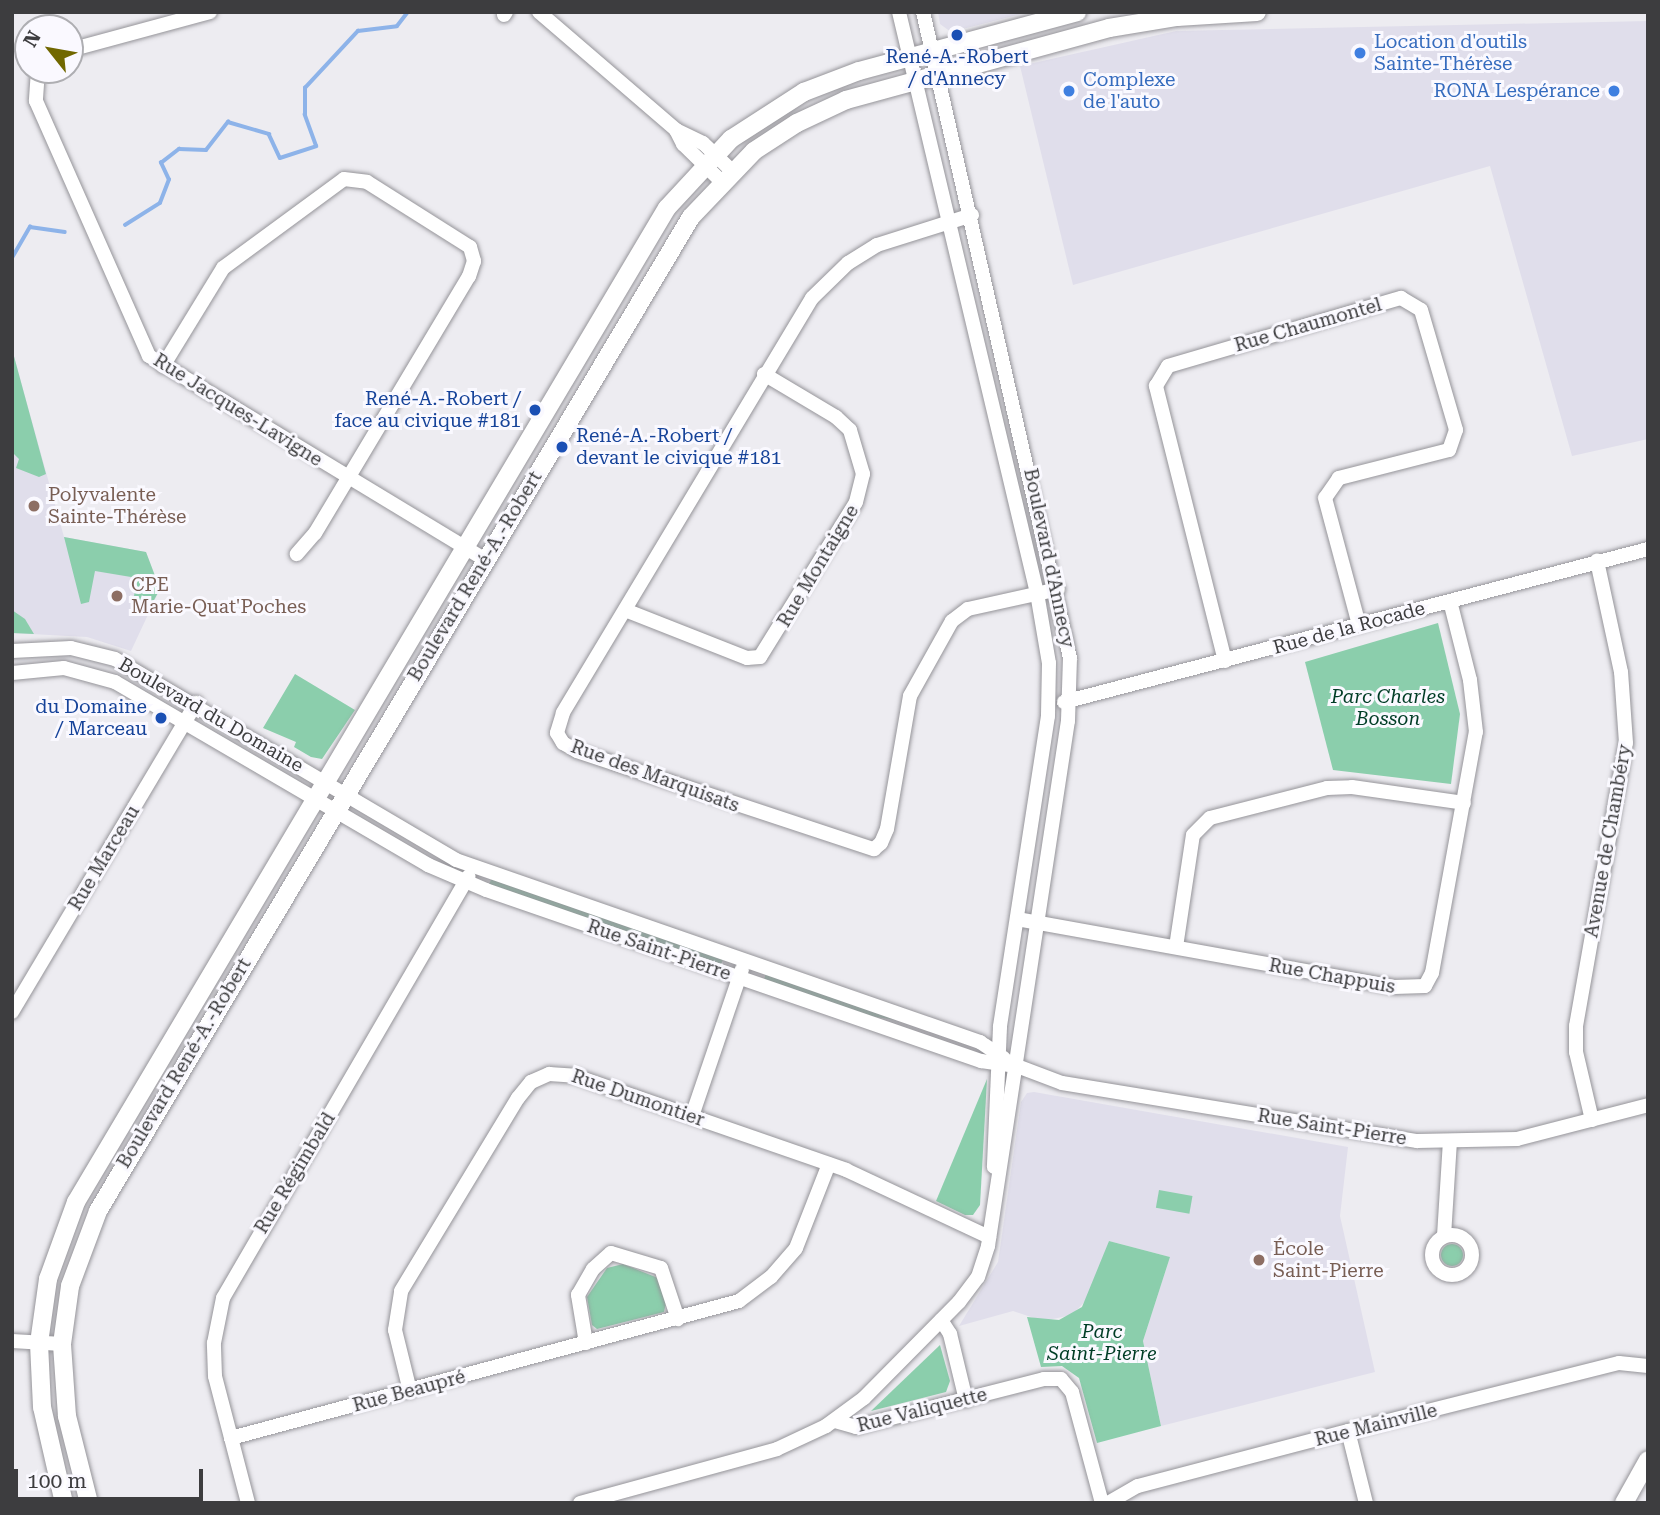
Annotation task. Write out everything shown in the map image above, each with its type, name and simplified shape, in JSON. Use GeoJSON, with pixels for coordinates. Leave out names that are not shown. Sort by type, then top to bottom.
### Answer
{"type":"FeatureCollection","features":[{"type":"Feature","properties":{"kind":"street"},"geometry":{"type":"LineString","coordinates":[[84,46],[210,12]]}},
{"type":"Feature","properties":{"kind":"street"},"geometry":{"type":"LineString","coordinates":[[539,12],[726,176]]}},
{"type":"Feature","properties":{"kind":"street","name":"Boulevard d'Annecy"},"geometry":{"type":"LineString","coordinates":[[899,12],[1047,642],[1050,702],[998,1059],[995,1193]]}},
{"type":"Feature","properties":{"kind":"street","name":"Boulevard d'Annecy"},"geometry":{"type":"LineString","coordinates":[[835,1421],[941,1321],[974,1283],[989,1237],[1017,1066],[1070,701],[1069,645],[1058,589],[923,12]]}},
{"type":"Feature","properties":{"kind":"street","name":"Boulevard René-A.-Robert"},"geometry":{"type":"LineString","coordinates":[[64,1503],[42,1407],[39,1343],[48,1279],[76,1202],[660,219],[709,159],[761,116],[804,92],[909,57],[1077,12]]}},
{"type":"Feature","properties":{"kind":"street","name":"Boulevard René-A.-Robert"},"geometry":{"type":"LineString","coordinates":[[89,1503],[67,1416],[62,1344],[74,1274],[98,1210],[673,242],[726,176],[776,135],[820,111],[938,73],[1125,25],[1257,12]]}},
{"type":"Feature","properties":{"kind":"street","name":"Rue Jacques-Lavigne"},"geometry":{"type":"LineString","coordinates":[[36,84],[35,94],[54,143],[137,337],[163,366],[484,559]]}},
{"type":"Feature","properties":{"kind":"street"},"geometry":{"type":"LineString","coordinates":[[163,366],[223,268],[341,180],[362,180],[457,236],[472,250],[472,270],[348,479],[297,554]]}},
{"type":"Feature","properties":{"kind":"street","name":"Rue des Marquisats"},"geometry":{"type":"LineString","coordinates":[[972,215],[877,245],[841,269],[803,310],[560,719],[557,733],[563,743],[870,850],[880,846],[887,829],[911,696],[949,625],[968,609],[1058,589]]}},
{"type":"Feature","properties":{"kind":"street","name":"Rue Chaumontel"},"geometry":{"type":"LineString","coordinates":[[1225,661],[1156,386],[1168,366],[1401,298],[1421,310],[1456,430],[1449,450],[1339,478],[1325,498],[1359,625]]}},
{"type":"Feature","properties":{"kind":"street","name":"Rue Montaigne"},"geometry":{"type":"LineString","coordinates":[[625,610],[747,657],[760,657],[856,502],[863,474],[850,430],[836,417],[764,374]]}},
{"type":"Feature","properties":{"kind":"street","name":"Rue de la Rocade"},"geometry":{"type":"LineString","coordinates":[[1050,702],[1070,701],[1648,549]]}},
{"type":"Feature","properties":{"kind":"street","name":"Avenue de Chambéry"},"geometry":{"type":"LineString","coordinates":[[1592,1119],[1576,1052],[1576,1026],[1626,743],[1621,671],[1597,561]]}},
{"type":"Feature","properties":{"kind":"street","name":"Rue Chappuis"},"geometry":{"type":"LineString","coordinates":[[1017,919],[1404,988],[1425,986],[1432,973],[1476,732],[1470,680],[1450,601]]}},
{"type":"Feature","properties":{"kind":"street","name":"Boulevard du Domaine"},"geometry":{"type":"LineString","coordinates":[[12,651],[61,647],[99,653],[135,667],[325,782]]}},
{"type":"Feature","properties":{"kind":"street","name":"Boulevard du Domaine"},"geometry":{"type":"LineString","coordinates":[[12,673],[58,668],[92,674],[185,722],[315,799]]}},
{"type":"Feature","properties":{"kind":"street","name":"Rue Marceau"},"geometry":{"type":"LineString","coordinates":[[12,1012],[195,703]]}},
{"type":"Feature","properties":{"kind":"street","name":"Rue Saint-Pierre"},"geometry":{"type":"LineString","coordinates":[[325,782],[339,802],[467,883],[739,978],[998,1059],[1067,1084],[1389,1138],[1450,1142],[1517,1139],[1648,1105]]}},
{"type":"Feature","properties":{"kind":"street"},"geometry":{"type":"LineString","coordinates":[[1176,947],[1193,835],[1210,818],[1327,788],[1352,787],[1465,803]]}},
{"type":"Feature","properties":{"kind":"street","name":"Rue Saint-Pierre"},"geometry":{"type":"LineString","coordinates":[[315,799],[339,802],[472,867],[980,1042],[998,1059]]}},
{"type":"Feature","properties":{"kind":"street","name":"Rue Régimbald"},"geometry":{"type":"LineString","coordinates":[[248,1503],[214,1359],[227,1290],[467,883],[472,867]]}},
{"type":"Feature","properties":{"kind":"street"},"geometry":{"type":"LineString","coordinates":[[692,1116],[745,960]]}},
{"type":"Feature","properties":{"kind":"street","name":"Rue Dumontier"},"geometry":{"type":"LineString","coordinates":[[410,1391],[395,1331],[399,1296],[526,1087],[549,1074],[569,1074],[829,1164],[989,1237]]}},
{"type":"Feature","properties":{"kind":"street"},"geometry":{"type":"LineString","coordinates":[[1444,1236],[1450,1142]]}},
{"type":"Feature","properties":{"kind":"street","name":"Rue Beaupré"},"geometry":{"type":"LineString","coordinates":[[231,1438],[739,1301],[788,1259],[803,1237],[829,1164]]}},
{"type":"Feature","properties":{"kind":"street"},"geometry":{"type":"LineString","coordinates":[[586,1343],[578,1295],[593,1269],[611,1253],[661,1269],[678,1319]]}},
{"type":"Feature","properties":{"kind":"street"},"geometry":{"type":"LineString","coordinates":[[941,1321],[950,1334],[966,1400]]}},
{"type":"Feature","properties":{"kind":"street"},"geometry":{"type":"LineString","coordinates":[[12,1341],[62,1344]]}},
{"type":"Feature","properties":{"kind":"street","name":"Rue Mainville"},"geometry":{"type":"LineString","coordinates":[[1108,1503],[1348,1431],[1619,1363],[1648,1366]]}},
{"type":"Feature","properties":{"kind":"street","name":"Rue Valiquette"},"geometry":{"type":"LineString","coordinates":[[580,1503],[787,1446],[835,1421],[856,1427],[1044,1378],[1064,1381],[1072,1392],[1102,1503]]}},
{"type":"Feature","properties":{"kind":"street"},"geometry":{"type":"LineString","coordinates":[[1348,1431],[1366,1503]]}},
{"type":"Feature","properties":{"kind":"street"},"geometry":{"type":"LineString","coordinates":[[1624,1503],[1648,1460]]}},
{"type":"Feature","properties":{"kind":"shaded area"},"geometry":{"type":"Polygon","coordinates":[[[938,12],[1029,12],[951,32],[940,24],[938,12]]]}},
{"type":"Feature","properties":{"kind":"shaded area"},"geometry":{"type":"Polygon","coordinates":[[[1648,21],[1648,439],[1572,456],[1490,166],[1073,285],[1020,66],[1176,31],[1648,21]]]}},
{"type":"Feature","properties":{"kind":"shaded area"},"geometry":{"type":"Polygon","coordinates":[[[12,349],[64,537],[146,552],[160,589],[131,651],[87,637],[12,633],[12,349]]]}},
{"type":"Feature","properties":{"kind":"shaded area","name":"École Saint-Pierre"},"geometry":{"type":"Polygon","coordinates":[[[1034,1092],[1348,1147],[1340,1216],[1375,1372],[1161,1426],[1143,1341],[1170,1257],[1109,1241],[1090,1296],[1072,1315],[1043,1321],[1013,1311],[959,1326],[998,1262],[1021,1102],[1027,1093],[1034,1092]]]}},
{"type":"Feature","properties":{"kind":"green space"},"geometry":{"type":"Polygon","coordinates":[[[12,349],[46,474],[39,477],[16,468],[19,459],[12,452],[12,349]]]}},
{"type":"Feature","properties":{"kind":"green space"},"geometry":{"type":"Polygon","coordinates":[[[64,537],[146,552],[160,589],[147,613],[132,608],[137,578],[95,571],[89,602],[81,604],[64,537]]]}},
{"type":"Feature","properties":{"kind":"green space"},"geometry":{"type":"Polygon","coordinates":[[[12,610],[25,619],[34,634],[12,633],[12,610]]]}},
{"type":"Feature","properties":{"kind":"green space","name":"Parc Charles Bosson"},"geometry":{"type":"Polygon","coordinates":[[[1438,623],[1460,714],[1451,784],[1333,770],[1305,662],[1438,623]]]}},
{"type":"Feature","properties":{"kind":"green space"},"geometry":{"type":"Polygon","coordinates":[[[295,674],[355,710],[322,759],[311,757],[294,747],[296,742],[263,728],[295,674]]]}},
{"type":"Feature","properties":{"kind":"green space"},"geometry":{"type":"Polygon","coordinates":[[[492,877],[723,958],[721,965],[489,885],[492,877]]]}},
{"type":"Feature","properties":{"kind":"green space"},"geometry":{"type":"Polygon","coordinates":[[[766,973],[897,1020],[869,1016],[764,980],[766,973]]]}},
{"type":"Feature","properties":{"kind":"green space"},"geometry":{"type":"Polygon","coordinates":[[[987,1079],[980,1205],[973,1215],[965,1215],[936,1201],[987,1079]]]}},
{"type":"Feature","properties":{"kind":"green space"},"geometry":{"type":"Polygon","coordinates":[[[1159,1190],[1192,1196],[1189,1214],[1156,1208],[1159,1190]]]}},
{"type":"Feature","properties":{"kind":"green space","name":"Parc Saint-Pierre"},"geometry":{"type":"Polygon","coordinates":[[[1109,1241],[1170,1257],[1143,1341],[1161,1426],[1097,1443],[1079,1378],[1062,1366],[1041,1367],[1027,1317],[1059,1320],[1082,1307],[1109,1241]]]}},
{"type":"Feature","properties":{"kind":"green space"},"geometry":{"type":"Polygon","coordinates":[[[1452,1244],[1460,1247],[1463,1255],[1460,1263],[1452,1266],[1444,1263],[1441,1255],[1444,1247],[1452,1244]]]}},
{"type":"Feature","properties":{"kind":"green space"},"geometry":{"type":"Polygon","coordinates":[[[623,1264],[658,1278],[666,1303],[664,1312],[597,1329],[592,1325],[587,1297],[607,1268],[623,1264]]]}},
{"type":"Feature","properties":{"kind":"green space"},"geometry":{"type":"Polygon","coordinates":[[[940,1345],[950,1381],[946,1392],[871,1411],[940,1345]]]}},
{"type":"Feature","properties":{"kind":"waterway"},"geometry":{"type":"LineString","coordinates":[[125,225],[160,203],[169,180],[161,163],[179,149],[206,150],[228,122],[269,134],[280,158],[316,146],[305,115],[305,88],[358,31],[397,26],[408,12]]}},
{"type":"Feature","properties":{"kind":"waterway"},"geometry":{"type":"LineString","coordinates":[[12,258],[30,227],[65,232]]}},
{"type":"Feature","properties":{"kind":"place","name":"René-A.-Robert / d'Annecy"},"geometry":{"type":"Point","coordinates":[957,35]}},
{"type":"Feature","properties":{"kind":"place","name":"Location d'outils Sainte-Thérèse"},"geometry":{"type":"Point","coordinates":[1360,53]}},
{"type":"Feature","properties":{"kind":"place","name":"Complexe de l'auto"},"geometry":{"type":"Point","coordinates":[1069,91]}},
{"type":"Feature","properties":{"kind":"place","name":"RONA Lespérance"},"geometry":{"type":"Point","coordinates":[1614,91]}},
{"type":"Feature","properties":{"kind":"place","name":"René-A.-Robert / face au civique #181"},"geometry":{"type":"Point","coordinates":[535,410]}},
{"type":"Feature","properties":{"kind":"place","name":"René-A.-Robert / devant le civique #181"},"geometry":{"type":"Point","coordinates":[562,447]}},
{"type":"Feature","properties":{"kind":"place","name":"Polyvalente Sainte-Thérèse"},"geometry":{"type":"Point","coordinates":[34,506]}},
{"type":"Feature","properties":{"kind":"place","name":"CPE Marie-Quat'Poches"},"geometry":{"type":"Point","coordinates":[117,596]}},
{"type":"Feature","properties":{"kind":"place","name":"du Domaine / Marceau"},"geometry":{"type":"Point","coordinates":[161,718]}},
{"type":"Feature","properties":{"kind":"place","name":"École Saint-Pierre"},"geometry":{"type":"Point","coordinates":[1259,1260]}}]}
